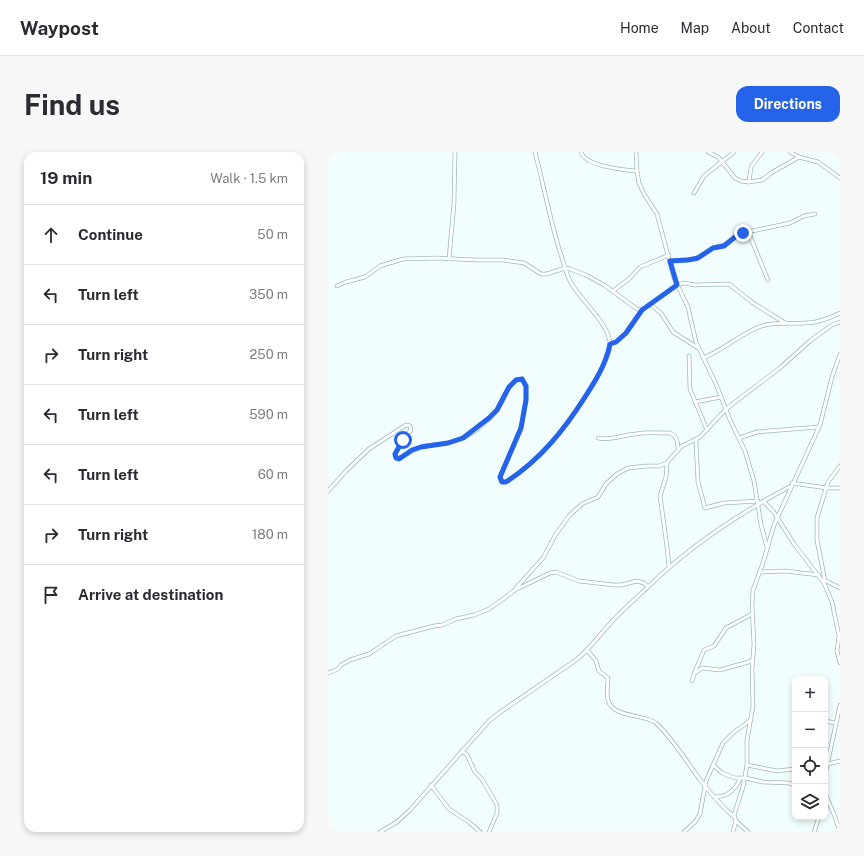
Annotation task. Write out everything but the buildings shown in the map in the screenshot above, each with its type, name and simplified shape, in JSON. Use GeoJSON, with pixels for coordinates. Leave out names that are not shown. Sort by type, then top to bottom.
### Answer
{"type":"FeatureCollection","features":[{"type":"Feature","properties":{"kind":"street"},"geometry":{"type":"LineString","coordinates":[[449,259],[454,203],[454,152]]}},
{"type":"Feature","properties":{"kind":"street"},"geometry":{"type":"LineString","coordinates":[[328,491],[346,470],[369,449],[406,425],[410,426],[411,430],[396,450],[396,458],[399,459],[412,450],[421,447],[448,443],[463,438],[497,410],[509,387],[516,380],[522,379],[526,386],[526,400],[521,428],[500,477],[502,482],[506,482],[545,450],[560,434],[598,376],[606,359],[610,344],[600,319],[573,286],[565,268],[549,216],[535,152]]}},
{"type":"Feature","properties":{"kind":"street"},"geometry":{"type":"LineString","coordinates":[[580,152],[584,158],[589,161],[618,169],[637,171]]}},
{"type":"Feature","properties":{"kind":"street"},"geometry":{"type":"LineString","coordinates":[[636,152],[637,171],[642,192],[657,214],[677,285],[688,307],[698,348],[743,446],[751,469],[767,549]]}},
{"type":"Feature","properties":{"kind":"street"},"geometry":{"type":"LineString","coordinates":[[708,152],[718,157],[735,178],[741,181],[750,182],[762,180],[799,157]]}},
{"type":"Feature","properties":{"kind":"street"},"geometry":{"type":"LineString","coordinates":[[694,193],[704,176],[734,152]]}},
{"type":"Feature","properties":{"kind":"street"},"geometry":{"type":"LineString","coordinates":[[750,182],[751,167],[762,152]]}},
{"type":"Feature","properties":{"kind":"street"},"geometry":{"type":"LineString","coordinates":[[790,152],[799,157],[818,162],[840,178]]}},
{"type":"Feature","properties":{"kind":"street"},"geometry":{"type":"LineString","coordinates":[[670,261],[698,258],[713,248],[724,246],[739,235],[748,231],[790,223],[804,216],[815,214]]}},
{"type":"Feature","properties":{"kind":"street"},"geometry":{"type":"LineString","coordinates":[[748,231],[768,280]]}},
{"type":"Feature","properties":{"kind":"street"},"geometry":{"type":"LineString","coordinates":[[613,291],[629,279],[640,267],[669,256]]}},
{"type":"Feature","properties":{"kind":"street"},"geometry":{"type":"LineString","coordinates":[[337,286],[365,277],[380,266],[397,260],[409,258],[495,260],[519,262],[528,265],[541,274],[547,274],[565,268],[586,275],[613,291],[635,308],[642,310]]}},
{"type":"Feature","properties":{"kind":"street"},"geometry":{"type":"LineString","coordinates":[[610,344],[616,342],[626,333],[642,310],[677,285],[684,283],[693,285],[728,283],[734,286],[750,301],[785,323]]}},
{"type":"Feature","properties":{"kind":"street"},"geometry":{"type":"LineString","coordinates":[[651,305],[661,313],[673,332],[698,348]]}},
{"type":"Feature","properties":{"kind":"street"},"geometry":{"type":"LineString","coordinates":[[703,358],[718,352],[760,326],[768,324],[813,322],[840,313]]}},
{"type":"Feature","properties":{"kind":"street"},"geometry":{"type":"LineString","coordinates":[[515,590],[543,558],[556,534],[569,516],[582,504],[598,497],[606,484],[617,474],[628,468],[659,466],[667,463],[678,449],[696,440],[726,410],[781,367],[810,341],[832,325],[840,322]]}},
{"type":"Feature","properties":{"kind":"street"},"geometry":{"type":"LineString","coordinates":[[733,832],[735,813],[741,797],[745,778],[747,765],[747,740],[754,699],[752,662],[754,638],[752,614],[753,590],[778,517],[819,427],[830,382],[839,361],[840,354]]}},
{"type":"Feature","properties":{"kind":"street"},"geometry":{"type":"LineString","coordinates":[[689,356],[690,388],[707,430]]}},
{"type":"Feature","properties":{"kind":"street"},"geometry":{"type":"LineString","coordinates":[[695,402],[721,397]]}},
{"type":"Feature","properties":{"kind":"street"},"geometry":{"type":"LineString","coordinates":[[739,438],[757,432],[819,427]]}},
{"type":"Feature","properties":{"kind":"street"},"geometry":{"type":"LineString","coordinates":[[598,438],[605,440],[636,434],[670,433],[678,441],[678,449]]}},
{"type":"Feature","properties":{"kind":"street"},"geometry":{"type":"LineString","coordinates":[[696,440],[698,482],[706,508],[724,503],[763,501],[792,485],[840,488]]}},
{"type":"Feature","properties":{"kind":"street"},"geometry":{"type":"LineString","coordinates":[[667,463],[666,476],[660,496],[667,547],[668,567]]}},
{"type":"Feature","properties":{"kind":"street"},"geometry":{"type":"LineString","coordinates":[[840,466],[828,482],[817,520],[817,540],[823,580],[832,602],[839,634],[837,651],[840,663]]}},
{"type":"Feature","properties":{"kind":"street"},"geometry":{"type":"LineString","coordinates":[[763,501],[778,517],[794,544],[819,576],[823,580],[840,588]]}},
{"type":"Feature","properties":{"kind":"street"},"geometry":{"type":"LineString","coordinates":[[380,832],[403,817],[489,721],[588,651],[609,625],[668,567],[758,502]]}},
{"type":"Feature","properties":{"kind":"street"},"geometry":{"type":"LineString","coordinates":[[760,572],[785,571],[819,576]]}},
{"type":"Feature","properties":{"kind":"street"},"geometry":{"type":"LineString","coordinates":[[328,673],[338,669],[341,665],[350,660],[369,654],[396,636],[442,625],[456,618],[474,615],[489,609],[515,590],[553,572],[580,582],[618,585],[637,581],[644,583],[648,587]]}},
{"type":"Feature","properties":{"kind":"street"},"geometry":{"type":"LineString","coordinates":[[692,680],[704,650],[714,646],[726,628],[752,614]]}},
{"type":"Feature","properties":{"kind":"street"},"geometry":{"type":"LineString","coordinates":[[588,651],[596,661],[599,671],[608,678],[608,698],[611,706],[627,715],[649,719],[655,723],[681,752],[705,786],[748,832]]}},
{"type":"Feature","properties":{"kind":"street"},"geometry":{"type":"LineString","coordinates":[[694,674],[702,668],[720,670],[752,662]]}},
{"type":"Feature","properties":{"kind":"street"},"geometry":{"type":"LineString","coordinates":[[828,761],[840,705]]}},
{"type":"Feature","properties":{"kind":"street"},"geometry":{"type":"LineString","coordinates":[[684,832],[695,822],[700,814],[707,777],[724,743],[734,732],[751,720]]}},
{"type":"Feature","properties":{"kind":"street"},"geometry":{"type":"LineString","coordinates":[[828,722],[836,723]]}},
{"type":"Feature","properties":{"kind":"street"},"geometry":{"type":"LineString","coordinates":[[462,751],[467,755],[475,772],[482,779],[497,805],[497,813],[489,832]]}},
{"type":"Feature","properties":{"kind":"street"},"geometry":{"type":"LineString","coordinates":[[828,766],[840,760]]}},
{"type":"Feature","properties":{"kind":"street"},"geometry":{"type":"LineString","coordinates":[[713,765],[722,774],[730,777],[740,779],[745,778],[763,782],[792,784]]}},
{"type":"Feature","properties":{"kind":"street"},"geometry":{"type":"LineString","coordinates":[[747,765],[777,770],[792,769]]}},
{"type":"Feature","properties":{"kind":"street"},"geometry":{"type":"LineString","coordinates":[[714,796],[720,797],[733,791],[740,779]]}},
{"type":"Feature","properties":{"kind":"street"},"geometry":{"type":"LineString","coordinates":[[431,785],[449,809],[470,823],[480,832]]}},
{"type":"Feature","properties":{"kind":"street"},"geometry":{"type":"LineString","coordinates":[[828,802],[840,832]]}},
{"type":"Feature","properties":{"kind":"street"},"geometry":{"type":"LineString","coordinates":[[814,832],[818,820]]}},
{"type":"Feature","properties":{"kind":"route"},"geometry":{"type":"LineString","coordinates":[[403,440],[395,454],[396,458],[399,459],[412,450],[421,447],[448,443],[463,438],[482,425],[497,410],[509,387],[516,380],[522,379],[525,381],[526,386],[526,400],[521,428],[513,450],[500,477],[500,481],[506,482],[545,450],[560,434],[598,376],[606,359],[610,344],[622,338],[633,325],[642,310],[654,303],[677,285],[670,261],[698,258],[713,248],[724,246],[735,237],[743,233]]}}]}
